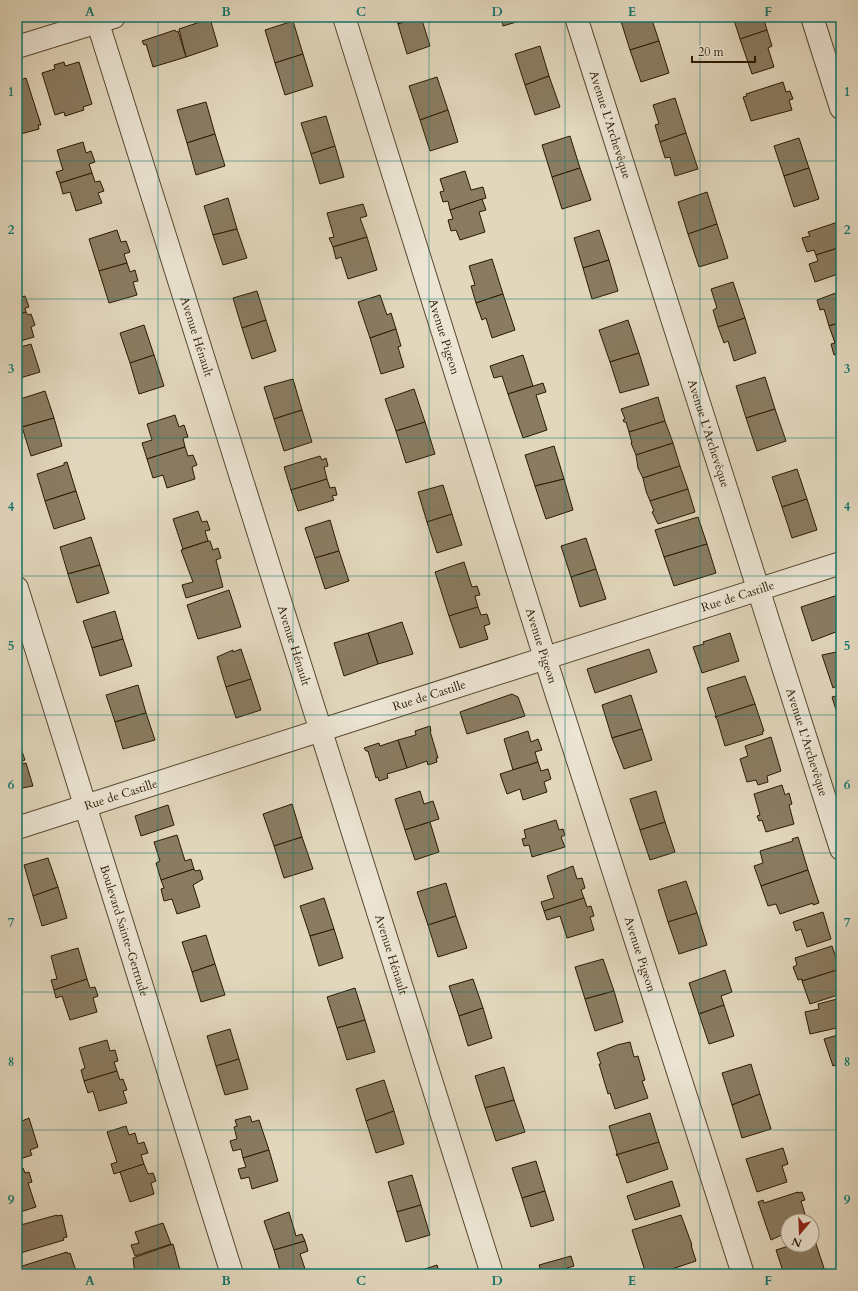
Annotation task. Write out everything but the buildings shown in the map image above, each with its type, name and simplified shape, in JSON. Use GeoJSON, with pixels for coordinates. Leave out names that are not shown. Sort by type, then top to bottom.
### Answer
{"type":"FeatureCollection","features":[{"type":"Feature","properties":{"kind":"street","name":"Avenue Pigeon"},"geometry":{"type":"LineString","coordinates":[[344,17],[545,658],[743,1274]]}},
{"type":"Feature","properties":{"kind":"street","name":"Avenue L'Archevêque"},"geometry":{"type":"LineString","coordinates":[[576,17],[757,591],[841,849]]}},
{"type":"Feature","properties":{"kind":"street"},"geometry":{"type":"LineString","coordinates":[[812,17],[841,108]]}},
{"type":"Feature","properties":{"kind":"street"},"geometry":{"type":"LineString","coordinates":[[17,47],[103,19]]}},
{"type":"Feature","properties":{"kind":"street","name":"Avenue Hénault"},"geometry":{"type":"LineString","coordinates":[[103,19],[321,731],[492,1274]]}},
{"type":"Feature","properties":{"kind":"street","name":"Rue de Castille"},"geometry":{"type":"LineString","coordinates":[[17,828],[841,563]]}},
{"type":"Feature","properties":{"kind":"street","name":"Boulevard Sainte-Gertrude"},"geometry":{"type":"LineString","coordinates":[[17,588],[232,1274]]}}]}
